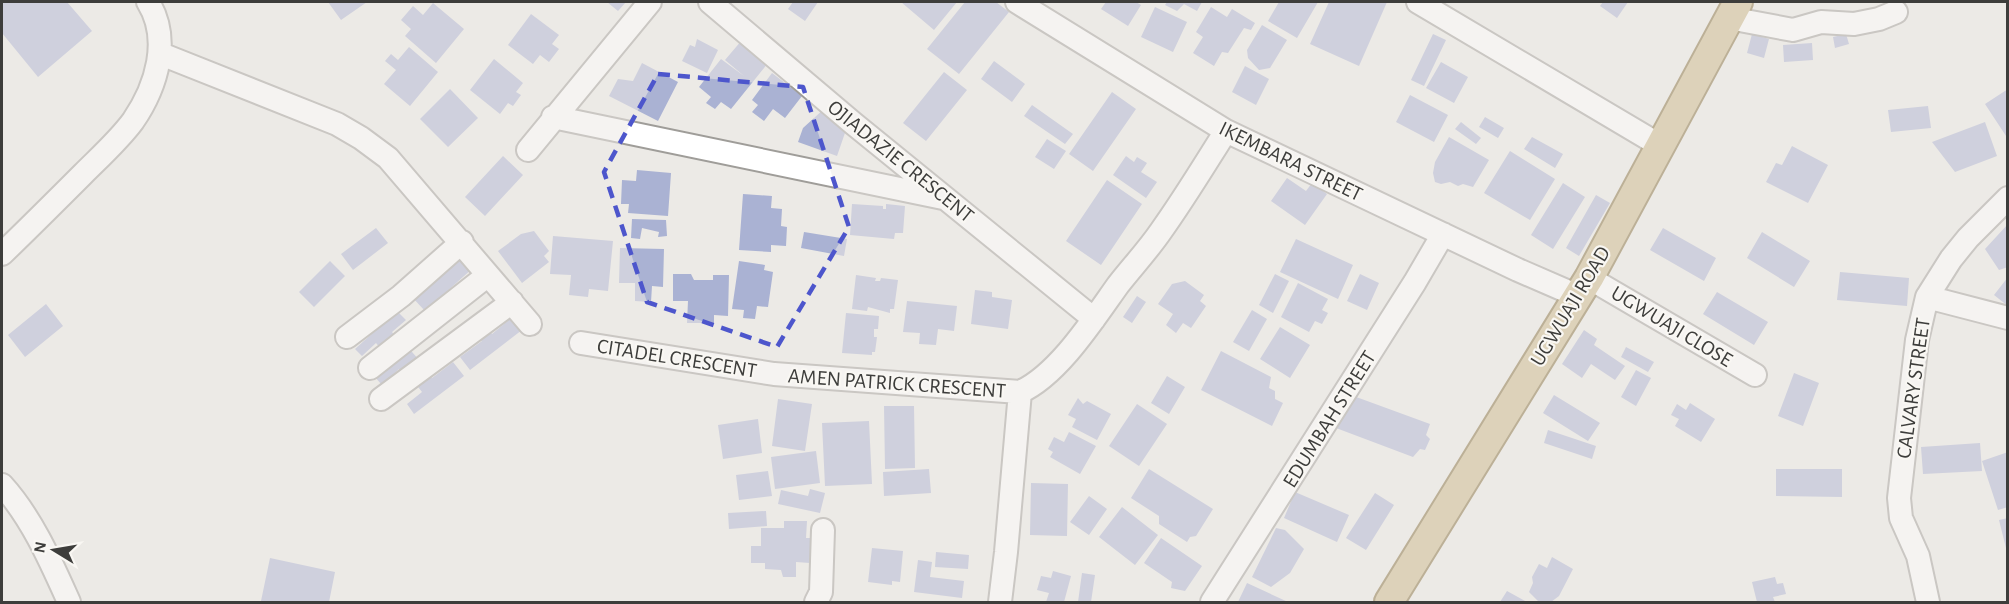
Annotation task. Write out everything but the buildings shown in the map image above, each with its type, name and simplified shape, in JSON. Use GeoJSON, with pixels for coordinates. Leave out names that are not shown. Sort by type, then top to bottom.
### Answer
{"type":"FeatureCollection","features":[{"type":"Feature","properties":{"kind":"main road","name":"UGWUAJI ROAD"},"geometry":{"type":"LineString","coordinates":[[1389,603],[1584,287],[1734,10]]}},
{"type":"Feature","properties":{"kind":"street"},"geometry":{"type":"LineString","coordinates":[[2,254],[53,205],[134,120],[148,93],[161,54],[156,15],[148,2]]}},
{"type":"Feature","properties":{"kind":"street"},"geometry":{"type":"LineString","coordinates":[[528,150],[650,2]]}},
{"type":"Feature","properties":{"kind":"street","name":"OJIADAZIE CRESCENT"},"geometry":{"type":"LineString","coordinates":[[710,2],[854,124],[1094,318]]}},
{"type":"Feature","properties":{"kind":"street","name":"IKEMBARA STREET"},"geometry":{"type":"LineString","coordinates":[[1017,2],[1226,131],[1518,270],[1584,287]]}},
{"type":"Feature","properties":{"kind":"street"},"geometry":{"type":"LineString","coordinates":[[1418,2],[1445,8],[1661,146]]}},
{"type":"Feature","properties":{"kind":"street"},"geometry":{"type":"LineString","coordinates":[[1734,10],[1793,30],[1821,22],[1854,24],[1896,12]]}},
{"type":"Feature","properties":{"kind":"street"},"geometry":{"type":"LineString","coordinates":[[161,54],[337,124],[361,138],[388,158],[530,324]]}},
{"type":"Feature","properties":{"kind":"street"},"geometry":{"type":"LineString","coordinates":[[554,117],[946,199]]}},
{"type":"Feature","properties":{"kind":"street"},"geometry":{"type":"LineString","coordinates":[[1000,603],[1020,392],[1034,386],[1050,372],[1094,318],[1132,266],[1160,233],[1226,131]]}},
{"type":"Feature","properties":{"kind":"street","name":"CALVARY STREET"},"geometry":{"type":"LineString","coordinates":[[1928,603],[1918,556],[1901,518],[1899,498],[1917,340],[1927,297],[1951,259],[2007,198]]}},
{"type":"Feature","properties":{"kind":"street","name":"EDUMBAH STREET"},"geometry":{"type":"LineString","coordinates":[[1212,603],[1409,292],[1443,234]]}},
{"type":"Feature","properties":{"kind":"street"},"geometry":{"type":"LineString","coordinates":[[346,337],[401,296],[462,242]]}},
{"type":"Feature","properties":{"kind":"street"},"geometry":{"type":"LineString","coordinates":[[370,368],[488,275]]}},
{"type":"Feature","properties":{"kind":"street","name":"UGWUAJI CLOSE"},"geometry":{"type":"LineString","coordinates":[[1584,287],[1755,375]]}},
{"type":"Feature","properties":{"kind":"street"},"geometry":{"type":"LineString","coordinates":[[1927,297],[2007,318]]}},
{"type":"Feature","properties":{"kind":"street"},"geometry":{"type":"LineString","coordinates":[[381,399],[512,302]]}},
{"type":"Feature","properties":{"kind":"street","name":"CITADEL CRESCENT"},"geometry":{"type":"LineString","coordinates":[[581,343],[774,374]]}},
{"type":"Feature","properties":{"kind":"street","name":"AMEN PATRICK CRESCENT"},"geometry":{"type":"LineString","coordinates":[[774,374],[1020,392]]}},
{"type":"Feature","properties":{"kind":"street"},"geometry":{"type":"LineString","coordinates":[[2,485],[13,497],[45,551],[69,603]]}},
{"type":"Feature","properties":{"kind":"street"},"geometry":{"type":"LineString","coordinates":[[816,603],[821,592],[823,530]]}},
{"type":"Feature","properties":{"kind":"highlighted area"},"geometry":{"type":"Polygon","coordinates":[[[658,74],[803,87],[849,227],[777,347],[647,302],[604,172],[658,74]]]}}]}
